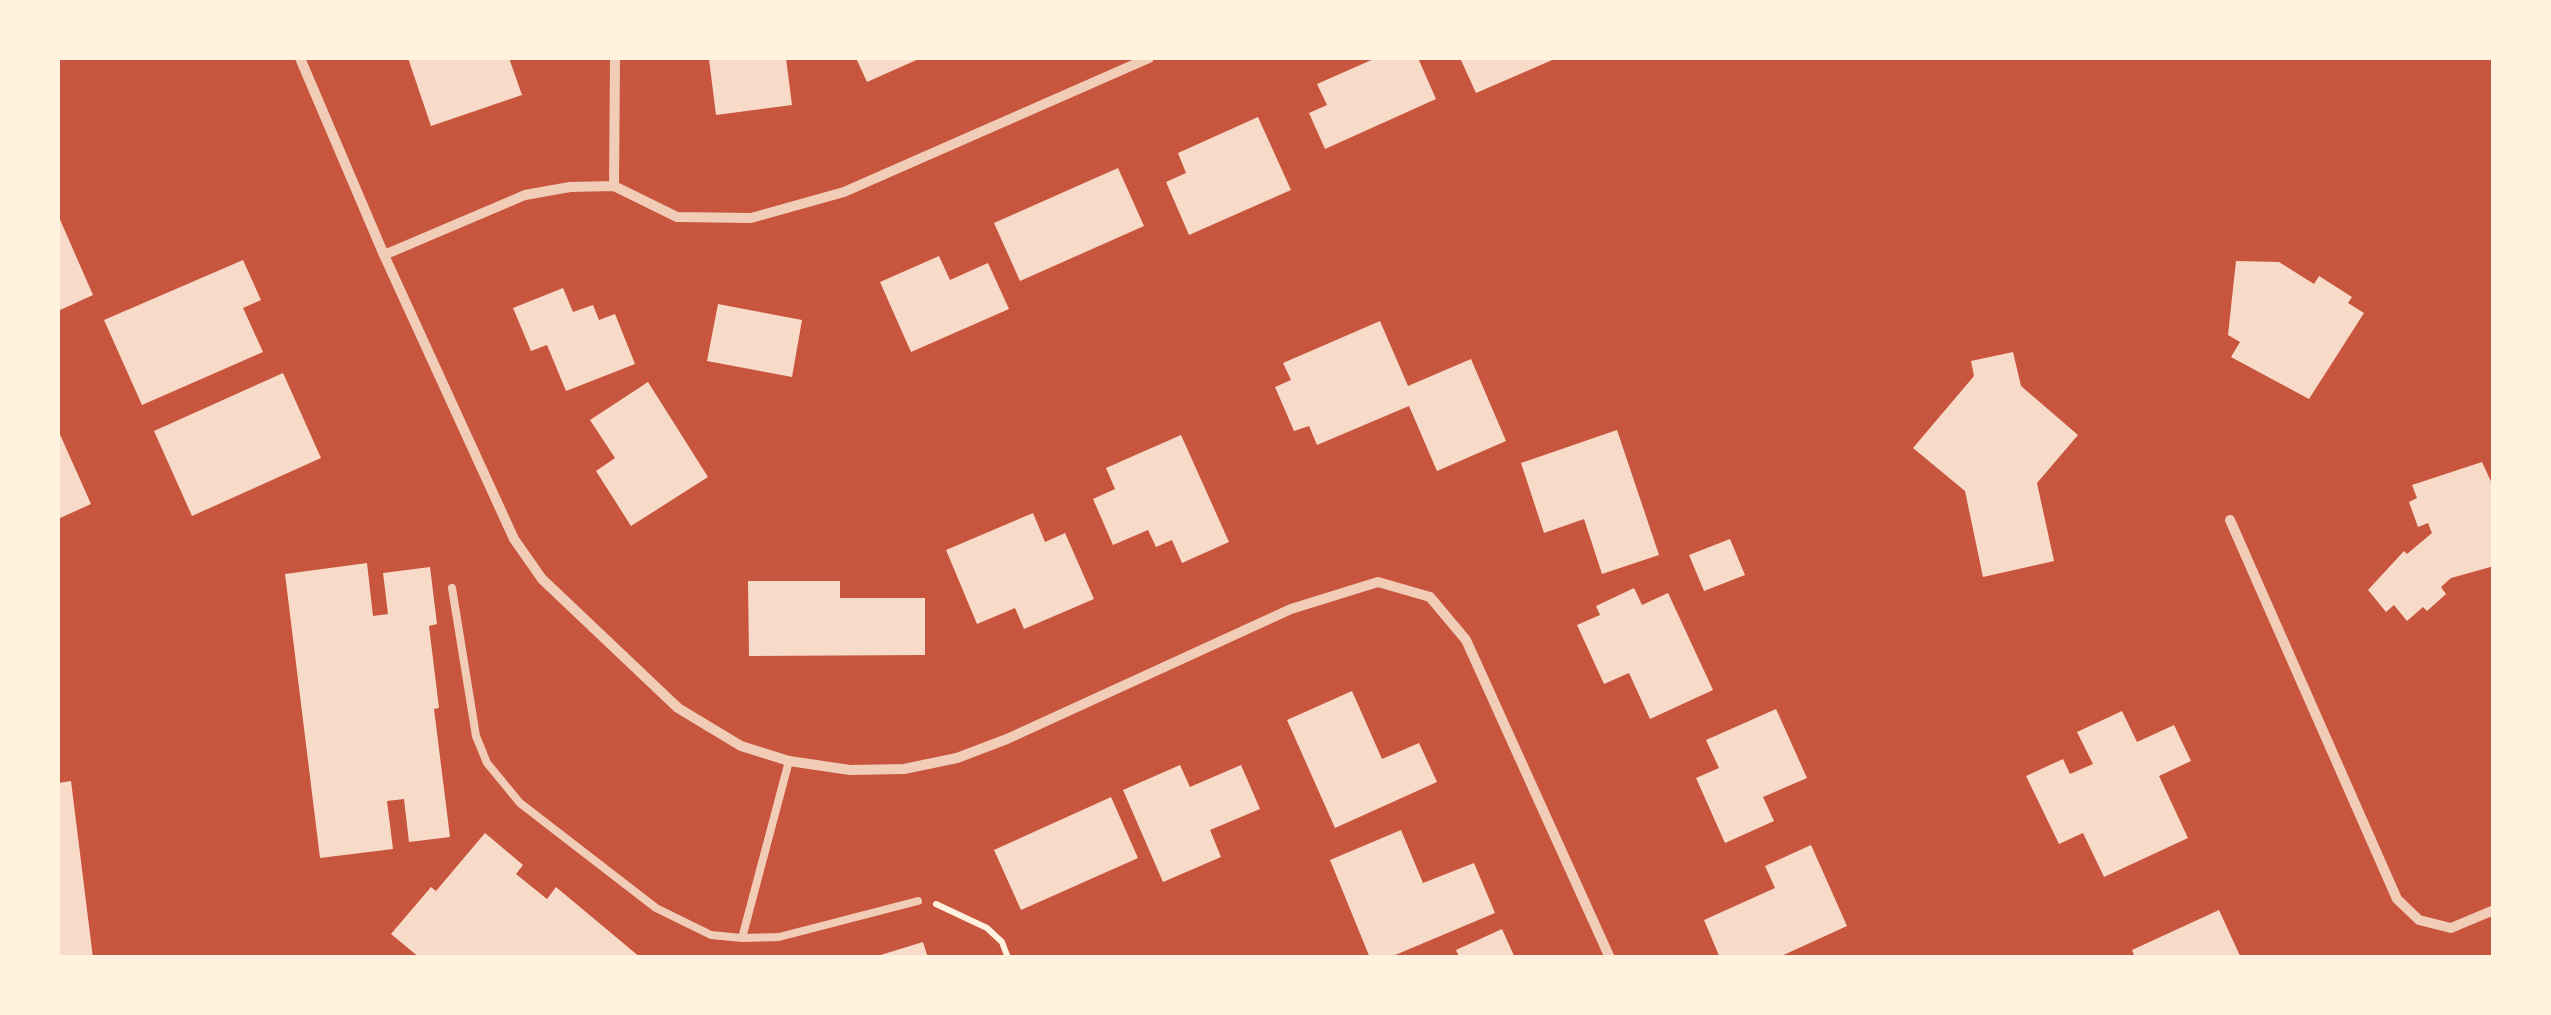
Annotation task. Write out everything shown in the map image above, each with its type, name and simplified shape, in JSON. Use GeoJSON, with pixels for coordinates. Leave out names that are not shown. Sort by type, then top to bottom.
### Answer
{"type":"FeatureCollection","features":[{"type":"Feature","properties":{"kind":"street"},"geometry":{"type":"LineString","coordinates":[[300,58],[384,255],[514,539],[542,580],[678,708],[742,746],[789,760],[850,770],[904,769],[956,758],[1116,692],[1291,610],[1378,582],[1430,597],[1466,640],[1610,958]]}},
{"type":"Feature","properties":{"kind":"street"},"geometry":{"type":"LineString","coordinates":[[614,186],[616,58]]}},
{"type":"Feature","properties":{"kind":"street"},"geometry":{"type":"LineString","coordinates":[[384,255],[526,196],[570,187],[614,186],[677,217],[751,218],[844,192],[1149,58]]}},
{"type":"Feature","properties":{"kind":"street"},"geometry":{"type":"LineString","coordinates":[[2230,520],[2397,899],[2419,920],[2450,928],[2494,910]]}},
{"type":"Feature","properties":{"kind":"lane"},"geometry":{"type":"LineString","coordinates":[[452,588],[476,736],[502,785],[520,804],[656,908],[711,934],[742,938],[779,937],[918,901]]}},
{"type":"Feature","properties":{"kind":"lane"},"geometry":{"type":"LineString","coordinates":[[742,938],[789,760]]}},
{"type":"Feature","properties":{"kind":"path"},"geometry":{"type":"LineString","coordinates":[[918,901],[987,928],[1002,942],[1008,958]]}},
{"type":"Feature","properties":{"kind":"building"},"geometry":{"type":"Polygon","coordinates":[[[408,58],[509,58],[522,95],[431,126],[408,58]]]}},
{"type":"Feature","properties":{"kind":"building"},"geometry":{"type":"Polygon","coordinates":[[[786,58],[792,105],[716,115],[709,59],[786,58]]]}},
{"type":"Feature","properties":{"kind":"building"},"geometry":{"type":"Polygon","coordinates":[[[856,58],[921,58],[867,82],[856,58]]]}},
{"type":"Feature","properties":{"kind":"building"},"geometry":{"type":"Polygon","coordinates":[[[1376,58],[1418,58],[1436,99],[1325,149],[1309,113],[1327,105],[1317,84],[1376,58]]]}},
{"type":"Feature","properties":{"kind":"building"},"geometry":{"type":"Polygon","coordinates":[[[1460,58],[1557,58],[1476,93],[1460,58]]]}},
{"type":"Feature","properties":{"kind":"building"},"geometry":{"type":"Polygon","coordinates":[[[1258,117],[1291,190],[1189,235],[1166,182],[1186,173],[1178,153],[1258,117]]]}},
{"type":"Feature","properties":{"kind":"building"},"geometry":{"type":"Polygon","coordinates":[[[1118,168],[1144,226],[1020,281],[994,223],[1118,168]]]}},
{"type":"Feature","properties":{"kind":"building"},"geometry":{"type":"Polygon","coordinates":[[[58,215],[93,295],[58,311],[58,215]]]}},
{"type":"Feature","properties":{"kind":"building"},"geometry":{"type":"Polygon","coordinates":[[[939,256],[950,280],[988,263],[1009,309],[911,352],[880,282],[939,256]]]}},
{"type":"Feature","properties":{"kind":"building"},"geometry":{"type":"Polygon","coordinates":[[[243,260],[261,300],[243,308],[263,352],[142,405],[104,320],[243,260]]]}},
{"type":"Feature","properties":{"kind":"building"},"geometry":{"type":"Polygon","coordinates":[[[2236,261],[2279,262],[2314,284],[2319,276],[2352,297],[2348,303],[2364,313],[2309,399],[2231,357],[2240,342],[2228,335],[2236,261]]]}},
{"type":"Feature","properties":{"kind":"building"},"geometry":{"type":"Polygon","coordinates":[[[563,288],[573,312],[593,305],[599,320],[615,314],[635,364],[566,391],[547,345],[531,351],[513,308],[563,288]]]}},
{"type":"Feature","properties":{"kind":"building"},"geometry":{"type":"Polygon","coordinates":[[[718,304],[802,320],[792,377],[707,361],[718,304]]]}},
{"type":"Feature","properties":{"kind":"building"},"geometry":{"type":"Polygon","coordinates":[[[1380,321],[1408,386],[1471,359],[1506,441],[1437,471],[1409,406],[1317,445],[1309,426],[1294,431],[1275,387],[1291,380],[1283,363],[1380,321]]]}},
{"type":"Feature","properties":{"kind":"building"},"geometry":{"type":"Polygon","coordinates":[[[2013,352],[2021,386],[2078,435],[2037,483],[2054,561],[1983,577],[1965,491],[1913,448],[1974,376],[1971,361],[2013,352]]]}},
{"type":"Feature","properties":{"kind":"building"},"geometry":{"type":"Polygon","coordinates":[[[283,373],[321,458],[192,516],[154,431],[283,373]]]}},
{"type":"Feature","properties":{"kind":"building"},"geometry":{"type":"Polygon","coordinates":[[[648,382],[708,477],[631,526],[596,471],[615,458],[590,420],[648,382]]]}},
{"type":"Feature","properties":{"kind":"building"},"geometry":{"type":"Polygon","coordinates":[[[58,430],[91,504],[58,519],[58,430]]]}},
{"type":"Feature","properties":{"kind":"building"},"geometry":{"type":"Polygon","coordinates":[[[1617,430],[1659,555],[1602,574],[1584,519],[1544,533],[1521,463],[1617,430]]]}},
{"type":"Feature","properties":{"kind":"building"},"geometry":{"type":"Polygon","coordinates":[[[1181,435],[1229,542],[1182,563],[1172,540],[1156,547],[1148,530],[1113,545],[1093,499],[1115,489],[1106,468],[1181,435]]]}},
{"type":"Feature","properties":{"kind":"building"},"geometry":{"type":"Polygon","coordinates":[[[2482,462],[2494,488],[2494,566],[2451,578],[2441,587],[2446,594],[2427,611],[2423,607],[2407,621],[2394,605],[2386,612],[2368,590],[2404,551],[2407,554],[2432,533],[2428,523],[2418,527],[2409,502],[2417,498],[2412,485],[2482,462]]]}},
{"type":"Feature","properties":{"kind":"building"},"geometry":{"type":"Polygon","coordinates":[[[1033,513],[1045,542],[1065,533],[1094,599],[1024,629],[1015,608],[977,624],[946,550],[1033,513]]]}},
{"type":"Feature","properties":{"kind":"building"},"geometry":{"type":"Polygon","coordinates":[[[1730,539],[1745,575],[1704,591],[1689,555],[1730,539]]]}},
{"type":"Feature","properties":{"kind":"building"},"geometry":{"type":"Polygon","coordinates":[[[367,563],[373,616],[388,614],[383,573],[430,567],[437,624],[429,626],[439,708],[434,709],[450,837],[409,842],[404,799],[387,801],[393,849],[320,858],[285,574],[367,563]]]}},
{"type":"Feature","properties":{"kind":"building"},"geometry":{"type":"Polygon","coordinates":[[[748,581],[840,581],[840,598],[925,598],[925,655],[749,656],[748,581]]]}},
{"type":"Feature","properties":{"kind":"building"},"geometry":{"type":"Polygon","coordinates":[[[1634,588],[1642,605],[1668,593],[1713,690],[1650,719],[1629,673],[1604,684],[1577,625],[1600,615],[1596,606],[1634,588]]]}},
{"type":"Feature","properties":{"kind":"building"},"geometry":{"type":"Polygon","coordinates":[[[1352,691],[1382,759],[1419,743],[1437,782],[1335,828],[1287,720],[1352,691]]]}},
{"type":"Feature","properties":{"kind":"building"},"geometry":{"type":"Polygon","coordinates":[[[1776,709],[1807,778],[1763,797],[1774,821],[1725,843],[1696,778],[1719,768],[1706,740],[1776,709]]]}},
{"type":"Feature","properties":{"kind":"building"},"geometry":{"type":"Polygon","coordinates":[[[2122,711],[2137,742],[2174,725],[2191,761],[2159,776],[2188,838],[2104,877],[2083,833],[2059,844],[2026,776],[2063,759],[2070,774],[2093,764],[2077,732],[2122,711]]]}},
{"type":"Feature","properties":{"kind":"building"},"geometry":{"type":"Polygon","coordinates":[[[1180,765],[1190,787],[1241,765],[1260,809],[1210,830],[1221,857],[1163,882],[1123,790],[1180,765]]]}},
{"type":"Feature","properties":{"kind":"building"},"geometry":{"type":"Polygon","coordinates":[[[71,781],[93,958],[58,958],[58,783],[71,781]]]}},
{"type":"Feature","properties":{"kind":"building"},"geometry":{"type":"Polygon","coordinates":[[[1111,797],[1138,858],[1021,910],[994,850],[1111,797]]]}},
{"type":"Feature","properties":{"kind":"building"},"geometry":{"type":"Polygon","coordinates":[[[1401,830],[1423,883],[1474,863],[1495,913],[1388,958],[1370,958],[1330,860],[1401,830]]]}},
{"type":"Feature","properties":{"kind":"building"},"geometry":{"type":"Polygon","coordinates":[[[485,833],[523,865],[516,874],[547,899],[556,887],[641,958],[420,958],[391,934],[431,887],[436,891],[485,833]]]}},
{"type":"Feature","properties":{"kind":"building"},"geometry":{"type":"Polygon","coordinates":[[[1811,845],[1847,926],[1777,958],[1720,958],[1704,920],[1775,888],[1765,866],[1811,845]]]}},
{"type":"Feature","properties":{"kind":"building"},"geometry":{"type":"Polygon","coordinates":[[[2219,910],[2241,958],[2135,958],[2132,950],[2219,910]]]}},
{"type":"Feature","properties":{"kind":"building"},"geometry":{"type":"Polygon","coordinates":[[[1502,929],[1515,958],[1460,958],[1456,950],[1502,929]]]}},
{"type":"Feature","properties":{"kind":"building"},"geometry":{"type":"Polygon","coordinates":[[[923,942],[928,958],[874,958],[874,957],[923,942]]]}}]}
